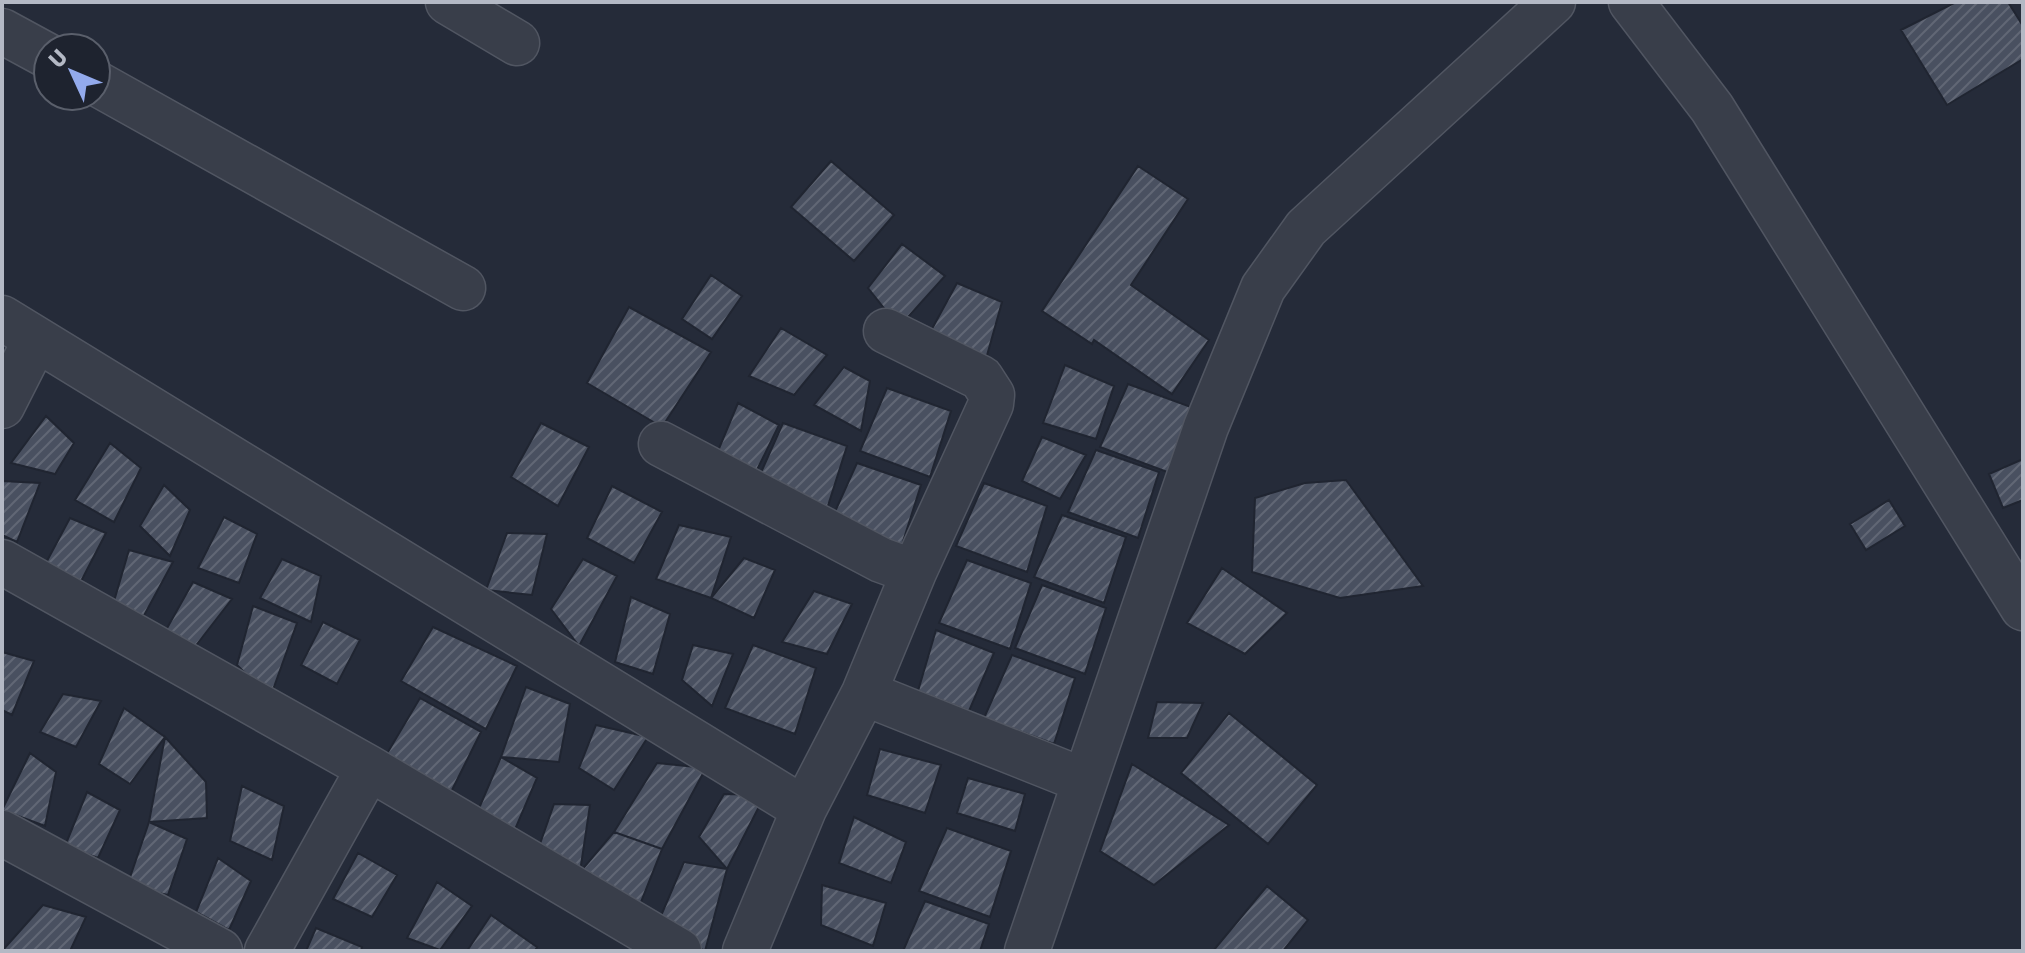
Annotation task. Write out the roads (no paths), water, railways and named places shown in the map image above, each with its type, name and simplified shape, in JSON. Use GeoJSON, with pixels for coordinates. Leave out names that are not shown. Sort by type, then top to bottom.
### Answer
{"type":"FeatureCollection","features":[{"type":"Feature","properties":{"kind":"street"},"geometry":{"type":"LineString","coordinates":[[448,2],[517,43]]}},
{"type":"Feature","properties":{"kind":"street"},"geometry":{"type":"LineString","coordinates":[[1027,951],[1206,427],[1263,288],[1306,228],[1365,170],[1553,2]]}},
{"type":"Feature","properties":{"kind":"street"},"geometry":{"type":"LineString","coordinates":[[1631,2],[1712,108],[2023,608]]}},
{"type":"Feature","properties":{"kind":"street"},"geometry":{"type":"LineString","coordinates":[[2,31],[32,47]]}},
{"type":"Feature","properties":{"kind":"street"},"geometry":{"type":"LineString","coordinates":[[112,92],[463,288]]}},
{"type":"Feature","properties":{"kind":"street"},"geometry":{"type":"LineString","coordinates":[[2,406],[19,329],[804,809]]}},
{"type":"Feature","properties":{"kind":"street"},"geometry":{"type":"LineString","coordinates":[[745,951],[804,809],[864,693],[914,572],[986,418],[992,395],[981,378],[886,331]]}},
{"type":"Feature","properties":{"kind":"street"},"geometry":{"type":"LineString","coordinates":[[661,444],[881,560],[914,572]]}},
{"type":"Feature","properties":{"kind":"street"},"geometry":{"type":"LineString","coordinates":[[2,562],[369,768],[679,951]]}},
{"type":"Feature","properties":{"kind":"street"},"geometry":{"type":"LineString","coordinates":[[864,693],[1085,781]]}},
{"type":"Feature","properties":{"kind":"street"},"geometry":{"type":"LineString","coordinates":[[267,951],[369,768]]}},
{"type":"Feature","properties":{"kind":"street"},"geometry":{"type":"LineString","coordinates":[[2,833],[220,951]]}}]}
